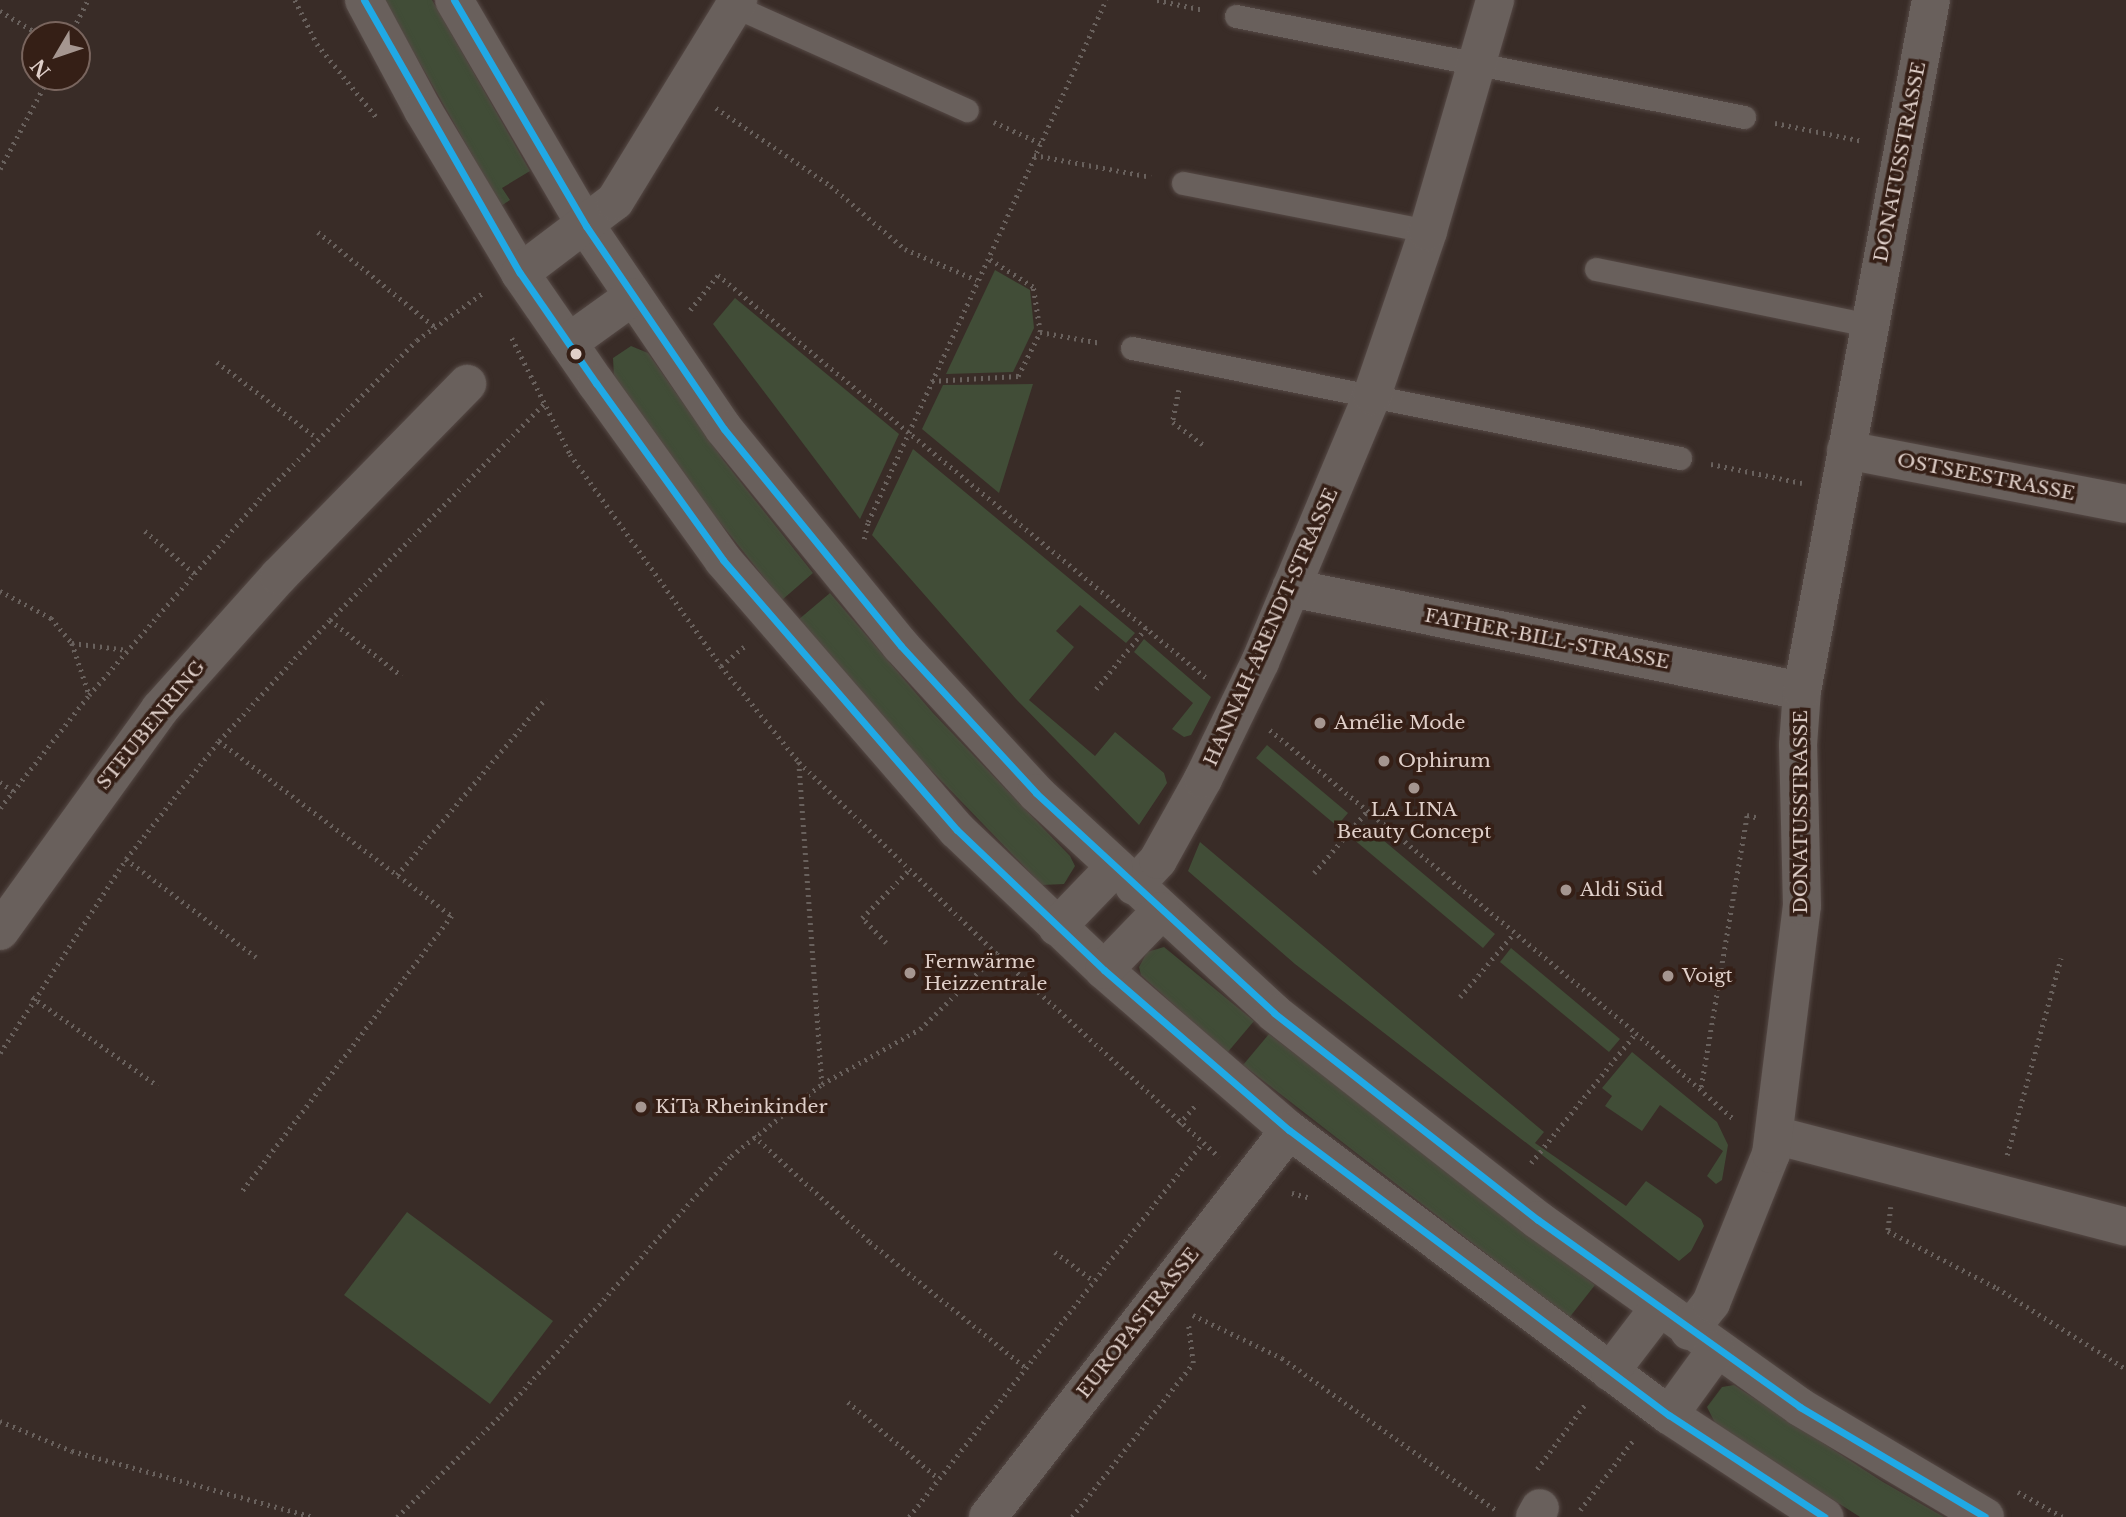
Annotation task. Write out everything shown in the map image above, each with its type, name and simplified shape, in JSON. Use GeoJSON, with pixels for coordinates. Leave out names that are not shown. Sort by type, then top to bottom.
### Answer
{"type":"FeatureCollection","features":[{"type":"Feature","properties":{"kind":"street"},"geometry":{"type":"LineString","coordinates":[[364,0],[423,110],[504,281],[568,343],[723,560],[957,830],[1104,970],[1289,1129],[1600,1385],[1654,1424],[1819,1516]]}},
{"type":"Feature","properties":{"kind":"street"},"geometry":{"type":"LineString","coordinates":[[454,0],[586,226],[724,429],[901,646],[1036,793],[1136,888],[1346,1071],[1703,1340],[1886,1461],[1985,1517]]}},
{"type":"Feature","properties":{"kind":"street","name":"HANNAH-ARENDT-STRASSE"},"geometry":{"type":"LineString","coordinates":[[1136,888],[1157,860],[1203,779],[1291,588],[1372,395],[1428,231],[1480,62],[1495,0]]}},
{"type":"Feature","properties":{"kind":"street","name":"DONATUSSTRASSE"},"geometry":{"type":"LineString","coordinates":[[1654,1424],[1703,1340],[1711,1303],[1746,1223],[1774,1135],[1802,906],[1798,745],[1802,691],[1901,149],[1931,0]]}},
{"type":"Feature","properties":{"kind":"street"},"geometry":{"type":"LineString","coordinates":[[504,281],[586,226],[615,201],[687,88],[736,3]]}},
{"type":"Feature","properties":{"kind":"street"},"geometry":{"type":"LineString","coordinates":[[568,343],[632,297]]}},
{"type":"Feature","properties":{"kind":"street","name":"STEUBENRING"},"geometry":{"type":"LineString","coordinates":[[0,931],[160,709],[279,576],[467,384]]}},
{"type":"Feature","properties":{"kind":"street","name":"OSTSEESTRASSE"},"geometry":{"type":"LineString","coordinates":[[1846,450],[2126,505]]}},
{"type":"Feature","properties":{"kind":"street","name":"FATHER-BILL-STRASSE"},"geometry":{"type":"LineString","coordinates":[[1291,588],[1802,691]]}},
{"type":"Feature","properties":{"kind":"street"},"geometry":{"type":"LineString","coordinates":[[1058,927],[1136,888]]}},
{"type":"Feature","properties":{"kind":"street"},"geometry":{"type":"LineString","coordinates":[[1104,970],[1136,888]]}},
{"type":"Feature","properties":{"kind":"street","name":"EUROPASTRASSE"},"geometry":{"type":"LineString","coordinates":[[988,1517],[1289,1129]]}},
{"type":"Feature","properties":{"kind":"street"},"geometry":{"type":"LineString","coordinates":[[1774,1135],[2126,1227]]}},
{"type":"Feature","properties":{"kind":"street"},"geometry":{"type":"LineString","coordinates":[[1600,1385],[1659,1308]]}},
{"type":"Feature","properties":{"kind":"lane"},"geometry":{"type":"LineString","coordinates":[[736,3],[967,110]]}},
{"type":"Feature","properties":{"kind":"lane"},"geometry":{"type":"LineString","coordinates":[[1236,16],[1480,62],[1744,117]]}},
{"type":"Feature","properties":{"kind":"lane"},"geometry":{"type":"LineString","coordinates":[[1183,183],[1428,231]]}},
{"type":"Feature","properties":{"kind":"lane"},"geometry":{"type":"LineString","coordinates":[[1596,269],[1870,325]]}},
{"type":"Feature","properties":{"kind":"lane"},"geometry":{"type":"LineString","coordinates":[[1132,348],[1680,458]]}},
{"type":"Feature","properties":{"kind":"path"},"geometry":{"type":"LineString","coordinates":[[77,21],[88,0]]}},
{"type":"Feature","properties":{"kind":"path"},"geometry":{"type":"LineString","coordinates":[[863,544],[868,522],[1106,0]]}},
{"type":"Feature","properties":{"kind":"path"},"geometry":{"type":"LineString","coordinates":[[1157,0],[1236,16]]}},
{"type":"Feature","properties":{"kind":"path"},"geometry":{"type":"LineString","coordinates":[[0,10],[21,23]]}},
{"type":"Feature","properties":{"kind":"path"},"geometry":{"type":"LineString","coordinates":[[687,88],[831,186],[905,248],[977,280]]}},
{"type":"Feature","properties":{"kind":"path"},"geometry":{"type":"LineString","coordinates":[[0,169],[42,91]]}},
{"type":"Feature","properties":{"kind":"path"},"geometry":{"type":"LineString","coordinates":[[967,110],[1040,143]]}},
{"type":"Feature","properties":{"kind":"path"},"geometry":{"type":"LineString","coordinates":[[1744,117],[1901,149]]}},
{"type":"Feature","properties":{"kind":"path"},"geometry":{"type":"LineString","coordinates":[[1034,155],[1183,183]]}},
{"type":"Feature","properties":{"kind":"path"},"geometry":{"type":"LineString","coordinates":[[318,232],[436,328]]}},
{"type":"Feature","properties":{"kind":"path"},"geometry":{"type":"LineString","coordinates":[[932,381],[1018,376],[1040,332],[1033,287],[987,258]]}},
{"type":"Feature","properties":{"kind":"path"},"geometry":{"type":"LineString","coordinates":[[0,808],[89,695],[194,573],[317,438],[417,340],[504,281]]}},
{"type":"Feature","properties":{"kind":"path"},"geometry":{"type":"LineString","coordinates":[[1040,332],[1132,348]]}},
{"type":"Feature","properties":{"kind":"path"},"geometry":{"type":"LineString","coordinates":[[1185,358],[1172,422],[1203,445]]}},
{"type":"Feature","properties":{"kind":"path"},"geometry":{"type":"LineString","coordinates":[[217,362],[317,438]]}},
{"type":"Feature","properties":{"kind":"path"},"geometry":{"type":"LineString","coordinates":[[0,1053],[32,997],[126,859],[219,741],[330,620],[544,404]]}},
{"type":"Feature","properties":{"kind":"path"},"geometry":{"type":"LineString","coordinates":[[1680,458],[1838,490]]}},
{"type":"Feature","properties":{"kind":"path"},"geometry":{"type":"LineString","coordinates":[[145,531],[194,573]]}},
{"type":"Feature","properties":{"kind":"path"},"geometry":{"type":"LineString","coordinates":[[0,591],[51,618],[72,643],[89,695]]}},
{"type":"Feature","properties":{"kind":"path"},"geometry":{"type":"LineString","coordinates":[[330,620],[402,676]]}},
{"type":"Feature","properties":{"kind":"path"},"geometry":{"type":"LineString","coordinates":[[1096,689],[1146,628]]}},
{"type":"Feature","properties":{"kind":"path"},"geometry":{"type":"LineString","coordinates":[[72,643],[128,650]]}},
{"type":"Feature","properties":{"kind":"path"},"geometry":{"type":"LineString","coordinates":[[397,875],[546,698]]}},
{"type":"Feature","properties":{"kind":"path"},"geometry":{"type":"LineString","coordinates":[[219,741],[452,916],[241,1193]]}},
{"type":"Feature","properties":{"kind":"path"},"geometry":{"type":"LineString","coordinates":[[799,762],[822,1084]]}},
{"type":"Feature","properties":{"kind":"path"},"geometry":{"type":"LineString","coordinates":[[0,782],[13,791]]}},
{"type":"Feature","properties":{"kind":"path"},"geometry":{"type":"LineString","coordinates":[[1314,873],[1368,810]]}},
{"type":"Feature","properties":{"kind":"path"},"geometry":{"type":"LineString","coordinates":[[1700,1088],[1747,815],[1800,831]]}},
{"type":"Feature","properties":{"kind":"path"},"geometry":{"type":"LineString","coordinates":[[126,859],[256,957]]}},
{"type":"Feature","properties":{"kind":"path"},"geometry":{"type":"LineString","coordinates":[[886,943],[862,919],[909,870]]}},
{"type":"Feature","properties":{"kind":"path"},"geometry":{"type":"LineString","coordinates":[[1460,997],[1514,933]]}},
{"type":"Feature","properties":{"kind":"path"},"geometry":{"type":"LineString","coordinates":[[397,1517],[501,1415],[731,1156],[822,1084],[920,1029],[997,954]]}},
{"type":"Feature","properties":{"kind":"path"},"geometry":{"type":"LineString","coordinates":[[1997,1194],[2061,958]]}},
{"type":"Feature","properties":{"kind":"path"},"geometry":{"type":"LineString","coordinates":[[32,997],[158,1086]]}},
{"type":"Feature","properties":{"kind":"path"},"geometry":{"type":"LineString","coordinates":[[1528,1167],[1636,1033]]}},
{"type":"Feature","properties":{"kind":"path"},"geometry":{"type":"LineString","coordinates":[[754,1136],[870,1242],[1026,1368]]}},
{"type":"Feature","properties":{"kind":"path"},"geometry":{"type":"LineString","coordinates":[[909,1517],[1201,1144]]}},
{"type":"Feature","properties":{"kind":"path"},"geometry":{"type":"LineString","coordinates":[[1897,1169],[1888,1231],[1997,1288],[2126,1369]]}},
{"type":"Feature","properties":{"kind":"path"},"geometry":{"type":"LineString","coordinates":[[1290,1201],[1300,1196]]}},
{"type":"Feature","properties":{"kind":"path"},"geometry":{"type":"LineString","coordinates":[[1055,1252],[1094,1281]]}},
{"type":"Feature","properties":{"kind":"path"},"geometry":{"type":"LineString","coordinates":[[1072,1517],[1193,1363],[1186,1312],[1282,1358],[1537,1506]]}},
{"type":"Feature","properties":{"kind":"path"},"geometry":{"type":"LineString","coordinates":[[1537,1506],[1600,1385]]}},
{"type":"Feature","properties":{"kind":"path"},"geometry":{"type":"LineString","coordinates":[[848,1402],[939,1479]]}},
{"type":"Feature","properties":{"kind":"path"},"geometry":{"type":"LineString","coordinates":[[0,1421],[72,1451],[314,1517]]}},
{"type":"Feature","properties":{"kind":"path"},"geometry":{"type":"LineString","coordinates":[[1537,1506],[1654,1424]]}},
{"type":"Feature","properties":{"kind":"green space"},"geometry":{"type":"Polygon","coordinates":[[[384,0],[432,0],[530,171],[502,188],[510,200],[501,206],[384,0]]]}},
{"type":"Feature","properties":{"kind":"green space"},"geometry":{"type":"Polygon","coordinates":[[[995,270],[1030,290],[1034,328],[1013,372],[946,374],[995,270]]]}},
{"type":"Feature","properties":{"kind":"green space"},"geometry":{"type":"Polygon","coordinates":[[[735,298],[899,434],[860,519],[713,324],[735,298]]]}},
{"type":"Feature","properties":{"kind":"green space"},"geometry":{"type":"Polygon","coordinates":[[[631,346],[648,353],[724,461],[813,573],[782,600],[690,485],[614,378],[613,358],[631,346]]]}},
{"type":"Feature","properties":{"kind":"green space"},"geometry":{"type":"Polygon","coordinates":[[[1033,384],[999,493],[922,429],[943,385],[1033,384]]]}},
{"type":"Feature","properties":{"kind":"green space"},"geometry":{"type":"Polygon","coordinates":[[[913,449],[1135,633],[1126,643],[1080,605],[1056,631],[1074,647],[1029,700],[1095,756],[1115,732],[1164,773],[1167,783],[1139,825],[1016,699],[872,535],[913,449]]]}},
{"type":"Feature","properties":{"kind":"green space"},"geometry":{"type":"Polygon","coordinates":[[[830,593],[933,713],[1070,856],[1075,866],[1064,884],[1042,885],[900,738],[798,620],[830,593]]]}},
{"type":"Feature","properties":{"kind":"green space"},"geometry":{"type":"Polygon","coordinates":[[[1144,639],[1211,697],[1191,735],[1184,737],[1172,729],[1193,703],[1134,652],[1144,639]]]}},
{"type":"Feature","properties":{"kind":"green space"},"geometry":{"type":"Polygon","coordinates":[[[1267,745],[1348,813],[1337,826],[1256,758],[1267,745]]]}},
{"type":"Feature","properties":{"kind":"green space"},"geometry":{"type":"Polygon","coordinates":[[[1364,824],[1495,934],[1483,948],[1352,838],[1364,824]]]}},
{"type":"Feature","properties":{"kind":"green space"},"geometry":{"type":"Polygon","coordinates":[[[1200,842],[1544,1132],[1535,1143],[1626,1206],[1646,1181],[1701,1219],[1704,1226],[1691,1251],[1679,1261],[1295,964],[1188,871],[1200,842]]]}},
{"type":"Feature","properties":{"kind":"green space"},"geometry":{"type":"Polygon","coordinates":[[[1164,947],[1254,1021],[1227,1053],[1141,975],[1139,967],[1147,952],[1164,947]]]}},
{"type":"Feature","properties":{"kind":"green space"},"geometry":{"type":"Polygon","coordinates":[[[1511,948],[1620,1039],[1609,1052],[1500,962],[1511,948]]]}},
{"type":"Feature","properties":{"kind":"green space"},"geometry":{"type":"Polygon","coordinates":[[[1269,1034],[1595,1285],[1569,1318],[1243,1065],[1269,1034]]]}},
{"type":"Feature","properties":{"kind":"green space"},"geometry":{"type":"Polygon","coordinates":[[[1632,1052],[1717,1122],[1728,1145],[1722,1180],[1716,1184],[1707,1176],[1723,1151],[1660,1105],[1642,1131],[1605,1106],[1612,1096],[1602,1088],[1632,1052]]]}},
{"type":"Feature","properties":{"kind":"green space"},"geometry":{"type":"Polygon","coordinates":[[[407,1212],[553,1321],[490,1404],[344,1295],[407,1212]]]}},
{"type":"Feature","properties":{"kind":"green space"},"geometry":{"type":"Polygon","coordinates":[[[1734,1385],[1883,1482],[1944,1517],[1860,1517],[1716,1425],[1707,1407],[1722,1387],[1734,1385]]]}},
{"type":"Feature","properties":{"kind":"transit line"},"geometry":{"type":"LineString","coordinates":[[364,0],[520,273],[596,383],[723,560],[957,830],[1104,970],[1289,1130],[1669,1415],[1824,1517]]}},
{"type":"Feature","properties":{"kind":"transit line"},"geometry":{"type":"LineString","coordinates":[[454,0],[586,226],[724,429],[901,646],[1036,793],[1274,1013],[1538,1220],[1800,1407],[1985,1517]]}},
{"type":"Feature","properties":{"kind":"place","name":"Amélie Mode"},"geometry":{"type":"Point","coordinates":[1320,723]}},
{"type":"Feature","properties":{"kind":"place","name":"Ophirum"},"geometry":{"type":"Point","coordinates":[1384,761]}},
{"type":"Feature","properties":{"kind":"place","name":"LA LINA Beauty Concept"},"geometry":{"type":"Point","coordinates":[1414,788]}},
{"type":"Feature","properties":{"kind":"place","name":"Aldi Süd"},"geometry":{"type":"Point","coordinates":[1566,890]}},
{"type":"Feature","properties":{"kind":"place","name":"Fernwärme Heizzentrale"},"geometry":{"type":"Point","coordinates":[910,973]}},
{"type":"Feature","properties":{"kind":"place","name":"Voigt"},"geometry":{"type":"Point","coordinates":[1668,976]}},
{"type":"Feature","properties":{"kind":"place","name":"KiTa Rheinkinder"},"geometry":{"type":"Point","coordinates":[641,1107]}}]}
